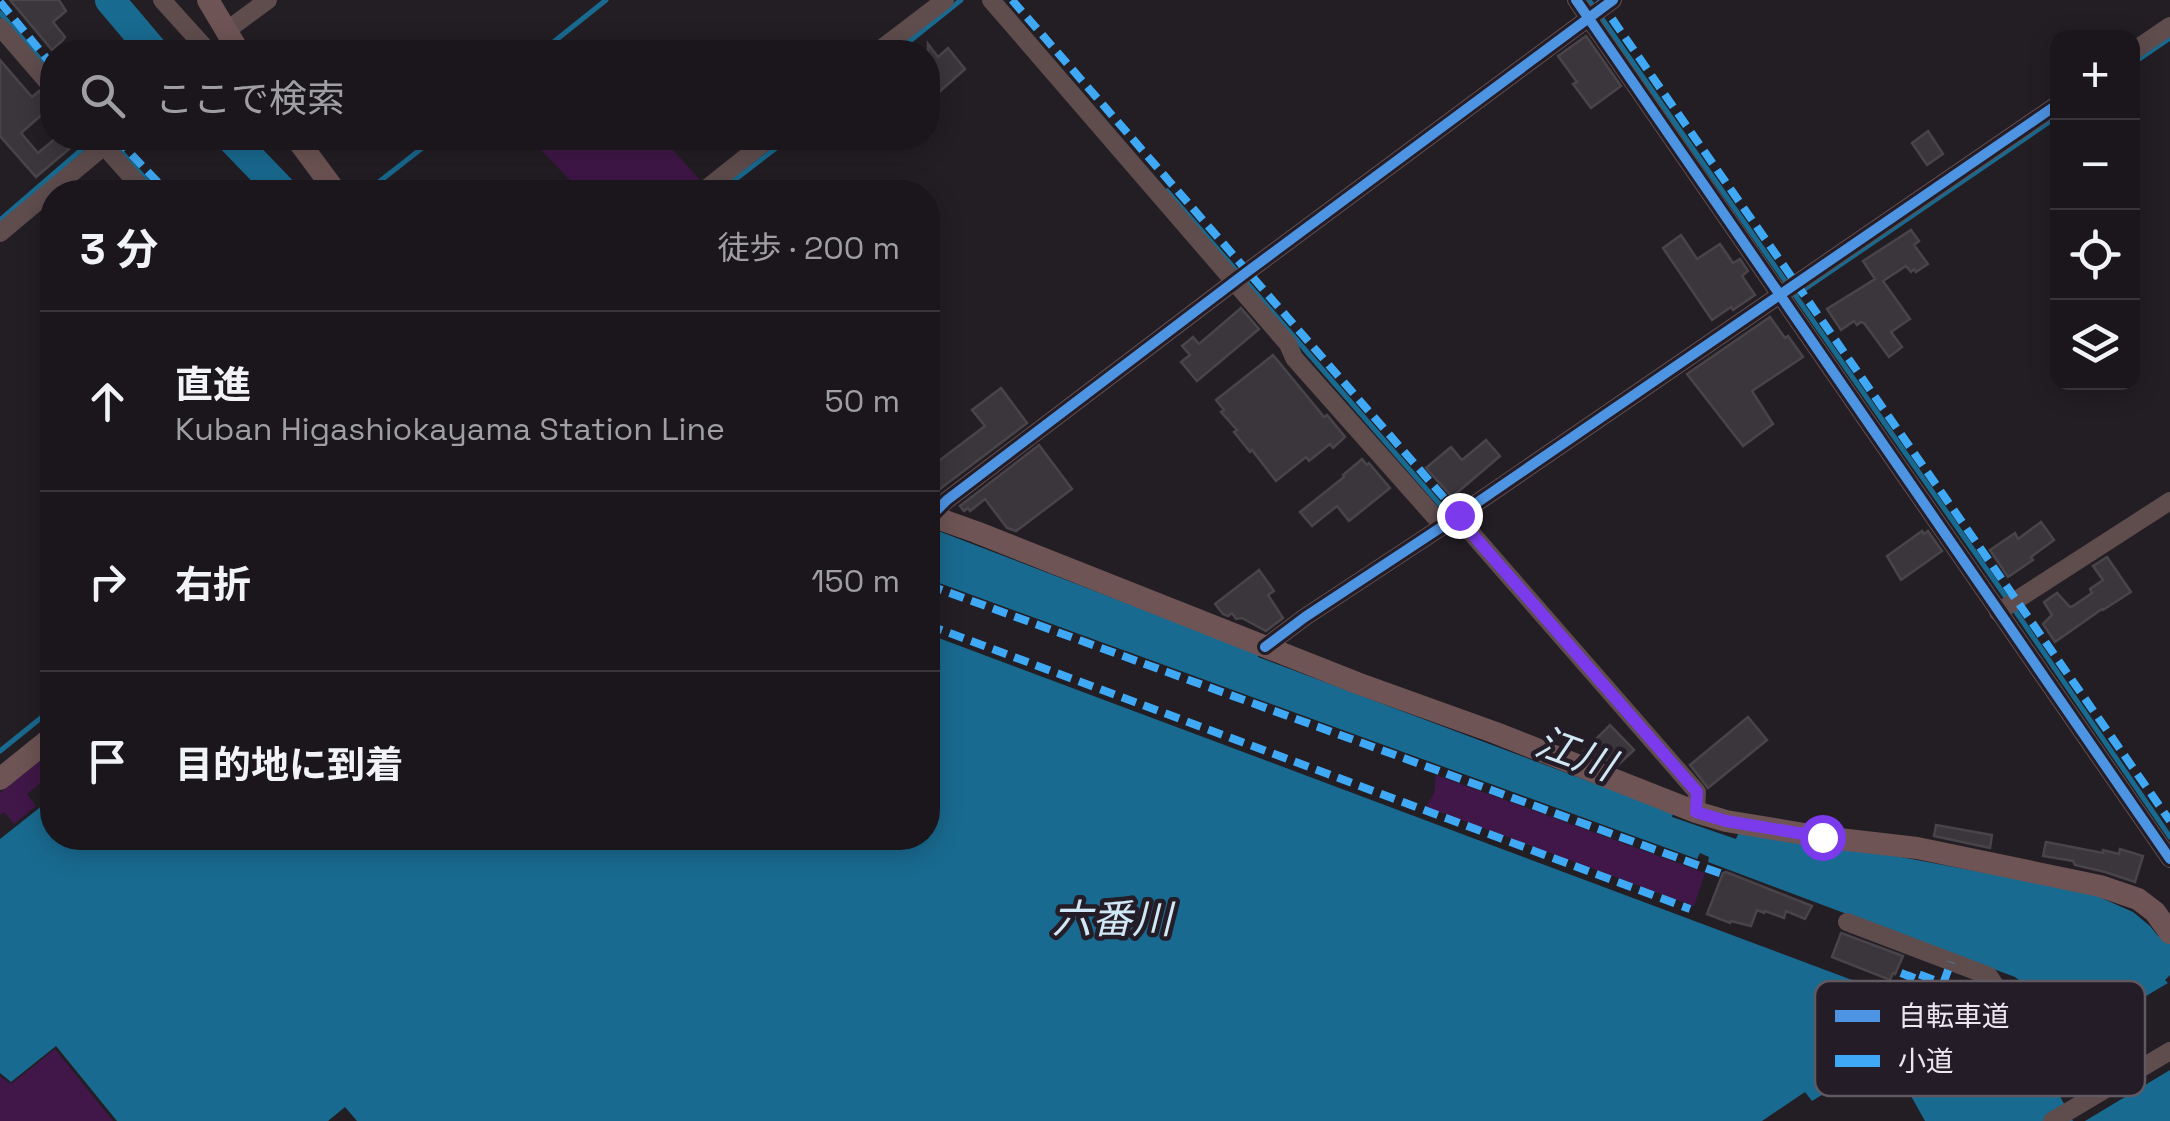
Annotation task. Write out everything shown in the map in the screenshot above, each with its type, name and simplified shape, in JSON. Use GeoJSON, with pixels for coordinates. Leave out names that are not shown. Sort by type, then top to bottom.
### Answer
{"type":"FeatureCollection","features":[{"type":"Feature","properties":{"kind":"main road"},"geometry":{"type":"LineString","coordinates":[[208,0],[232,40]]}},
{"type":"Feature","properties":{"kind":"main road"},"geometry":{"type":"LineString","coordinates":[[305,150],[327,180]]}},
{"type":"Feature","properties":{"kind":"main road"},"geometry":{"type":"LineString","coordinates":[[940,519],[1696,812],[1822,837],[1916,848],[2100,886],[2138,899],[2168,924]]}},
{"type":"Feature","properties":{"kind":"main road"},"geometry":{"type":"LineString","coordinates":[[0,779],[40,747]]}},
{"type":"Feature","properties":{"kind":"street"},"geometry":{"type":"LineString","coordinates":[[162,0],[198,40]]}},
{"type":"Feature","properties":{"kind":"street"},"geometry":{"type":"LineString","coordinates":[[226,31],[268,0]]}},
{"type":"Feature","properties":{"kind":"street"},"geometry":{"type":"LineString","coordinates":[[892,40],[944,0]]}},
{"type":"Feature","properties":{"kind":"street"},"geometry":{"type":"LineString","coordinates":[[991,0],[1239,279],[1288,344],[1294,358],[1451,520],[1467,528],[1697,792],[1696,812]]}},
{"type":"Feature","properties":{"kind":"street"},"geometry":{"type":"LineString","coordinates":[[1576,0],[1599,10],[2168,850]]}},
{"type":"Feature","properties":{"kind":"street"},"geometry":{"type":"LineString","coordinates":[[940,506],[1599,10]]}},
{"type":"Feature","properties":{"kind":"street"},"geometry":{"type":"LineString","coordinates":[[2140,47],[2170,26]]}},
{"type":"Feature","properties":{"kind":"street"},"geometry":{"type":"LineString","coordinates":[[0,27],[40,73]]}},
{"type":"Feature","properties":{"kind":"street"},"geometry":{"type":"LineString","coordinates":[[1265,647],[2050,110]]}},
{"type":"Feature","properties":{"kind":"street"},"geometry":{"type":"LineString","coordinates":[[58,180],[91,150]]}},
{"type":"Feature","properties":{"kind":"street"},"geometry":{"type":"LineString","coordinates":[[107,150],[134,180]]}},
{"type":"Feature","properties":{"kind":"street"},"geometry":{"type":"LineString","coordinates":[[717,180],[755,150]]}},
{"type":"Feature","properties":{"kind":"street"},"geometry":{"type":"LineString","coordinates":[[0,233],[40,197]]}},
{"type":"Feature","properties":{"kind":"street"},"geometry":{"type":"LineString","coordinates":[[2006,607],[2170,502]]}},
{"type":"Feature","properties":{"kind":"street"},"geometry":{"type":"LineString","coordinates":[[1847,922],[1989,976],[1992,981]]}},
{"type":"Feature","properties":{"kind":"street"},"geometry":{"type":"LineString","coordinates":[[2145,1066],[2170,1051]]}},
{"type":"Feature","properties":{"kind":"street"},"geometry":{"type":"LineString","coordinates":[[2060,1116],[2094,1096]]}},
{"type":"Feature","properties":{"kind":"shaded area"},"geometry":{"type":"Polygon","coordinates":[[[541,150],[673,150],[699,179],[698,180],[570,180],[541,150]]]}},
{"type":"Feature","properties":{"kind":"shaded area"},"geometry":{"type":"Polygon","coordinates":[[[40,761],[40,784],[27,794],[36,806],[14,824],[4,812],[0,815],[0,793],[40,761]]]}},
{"type":"Feature","properties":{"kind":"shaded area"},"geometry":{"type":"Polygon","coordinates":[[[1436,775],[1705,873],[1694,906],[1426,807],[1434,793],[1436,775]]]}},
{"type":"Feature","properties":{"kind":"shaded area"},"geometry":{"type":"Polygon","coordinates":[[[55,1049],[113,1121],[0,1121],[0,1076],[11,1084],[55,1049]]]}},
{"type":"Feature","properties":{"kind":"water","name":"六番川"},"geometry":{"type":"Polygon","coordinates":[[[940,532],[1736,839],[1739,832],[1874,852],[2088,892],[2133,912],[2158,936],[2170,936],[2170,975],[2165,980],[2168,983],[2146,996],[2145,981],[2020,981],[1708,862],[1709,857],[1700,853],[1697,859],[940,583],[940,532]]]}},
{"type":"Feature","properties":{"kind":"water","name":"六番川"},"geometry":{"type":"Polygon","coordinates":[[[940,638],[1855,981],[1815,981],[1815,1096],[1820,1096],[1812,1101],[1805,1092],[1762,1121],[357,1121],[345,1107],[328,1121],[117,1121],[56,1046],[11,1082],[0,1073],[0,839],[40,807],[40,850],[940,850],[940,638]]]}},
{"type":"Feature","properties":{"kind":"water"},"geometry":{"type":"Polygon","coordinates":[[[2170,1070],[2170,1121],[2085,1121],[2127,1096],[2145,1096],[2145,1085],[2170,1070]]]}},
{"type":"Feature","properties":{"kind":"water","name":"六番川"},"geometry":{"type":"Polygon","coordinates":[[[1911,1096],[2060,1096],[2073,1121],[1925,1121],[1911,1096]]]}},
{"type":"Feature","properties":{"kind":"building"},"geometry":{"type":"Polygon","coordinates":[[[10,0],[59,0],[66,11],[53,22],[65,37],[44,40],[10,0]]]}},
{"type":"Feature","properties":{"kind":"building"},"geometry":{"type":"Polygon","coordinates":[[[1586,36],[1621,86],[1591,108],[1558,56],[1586,36]]]}},
{"type":"Feature","properties":{"kind":"building"},"geometry":{"type":"Polygon","coordinates":[[[948,48],[965,69],[940,91],[940,55],[948,48]]]}},
{"type":"Feature","properties":{"kind":"building"},"geometry":{"type":"Polygon","coordinates":[[[0,60],[32,97],[40,92],[40,116],[21,133],[38,153],[68,150],[36,177],[0,136],[0,60]]]}},
{"type":"Feature","properties":{"kind":"building"},"geometry":{"type":"Polygon","coordinates":[[[1928,131],[1943,154],[1927,165],[1912,143],[1928,131]]]}},
{"type":"Feature","properties":{"kind":"building"},"geometry":{"type":"Polygon","coordinates":[[[1911,230],[1919,241],[1914,245],[1928,264],[1916,272],[1906,266],[1883,281],[1910,319],[1891,332],[1902,347],[1889,357],[1864,323],[1857,325],[1854,321],[1841,330],[1827,309],[1875,279],[1863,261],[1911,230]]]}},
{"type":"Feature","properties":{"kind":"building"},"geometry":{"type":"Polygon","coordinates":[[[1681,235],[1697,259],[1720,244],[1733,263],[1740,259],[1748,271],[1742,276],[1755,295],[1712,320],[1663,248],[1681,235]]]}},
{"type":"Feature","properties":{"kind":"building"},"geometry":{"type":"Polygon","coordinates":[[[1241,308],[1259,329],[1197,381],[1181,362],[1190,355],[1182,346],[1193,337],[1199,344],[1241,308]]]}},
{"type":"Feature","properties":{"kind":"building"},"geometry":{"type":"Polygon","coordinates":[[[1770,317],[1803,357],[1752,391],[1773,424],[1743,446],[1687,374],[1770,317]]]}},
{"type":"Feature","properties":{"kind":"building"},"geometry":{"type":"Polygon","coordinates":[[[1273,355],[1345,437],[1309,461],[1306,457],[1276,481],[1234,432],[1237,430],[1216,400],[1273,355]]]}},
{"type":"Feature","properties":{"kind":"building"},"geometry":{"type":"Polygon","coordinates":[[[1001,388],[1027,423],[940,489],[940,460],[985,426],[972,410],[1001,388]]]}},
{"type":"Feature","properties":{"kind":"building"},"geometry":{"type":"Polygon","coordinates":[[[1486,440],[1500,456],[1452,497],[1426,468],[1451,447],[1462,460],[1486,440]]]}},
{"type":"Feature","properties":{"kind":"building"},"geometry":{"type":"Polygon","coordinates":[[[1039,445],[1072,489],[1016,531],[1007,528],[985,499],[964,511],[960,506],[1039,445]]]}},
{"type":"Feature","properties":{"kind":"building"},"geometry":{"type":"Polygon","coordinates":[[[1362,459],[1390,488],[1349,521],[1337,506],[1312,526],[1300,512],[1362,459]]]}},
{"type":"Feature","properties":{"kind":"building"},"geometry":{"type":"Polygon","coordinates":[[[2041,522],[2054,540],[2008,577],[1990,550],[2015,533],[2018,539],[2041,522]]]}},
{"type":"Feature","properties":{"kind":"building"},"geometry":{"type":"Polygon","coordinates":[[[1922,531],[1928,531],[1942,551],[1901,580],[1887,556],[1922,531]]]}},
{"type":"Feature","properties":{"kind":"building"},"geometry":{"type":"Polygon","coordinates":[[[2107,557],[2131,592],[2055,642],[2043,624],[2052,615],[2044,602],[2057,593],[2070,607],[2092,593],[2090,589],[2103,580],[2093,566],[2107,557]]]}},
{"type":"Feature","properties":{"kind":"building"},"geometry":{"type":"Polygon","coordinates":[[[1259,570],[1274,591],[1268,595],[1283,618],[1266,631],[1242,618],[1236,619],[1232,613],[1223,614],[1215,604],[1259,570]]]}},
{"type":"Feature","properties":{"kind":"building"},"geometry":{"type":"Polygon","coordinates":[[[1748,717],[1767,740],[1708,788],[1690,765],[1748,717]]]}},
{"type":"Feature","properties":{"kind":"building"},"geometry":{"type":"Polygon","coordinates":[[[1610,725],[1634,750],[1618,765],[1584,751],[1610,725]]]}},
{"type":"Feature","properties":{"kind":"building"},"geometry":{"type":"Polygon","coordinates":[[[1936,825],[1992,835],[1990,848],[1934,836],[1936,825]]]}},
{"type":"Feature","properties":{"kind":"building"},"geometry":{"type":"Polygon","coordinates":[[[2046,842],[2103,853],[2119,854],[2120,849],[2143,856],[2135,882],[2075,865],[2073,861],[2043,856],[2046,842]]]}},
{"type":"Feature","properties":{"kind":"building"},"geometry":{"type":"Polygon","coordinates":[[[1726,872],[1812,906],[1805,919],[1786,911],[1784,918],[1757,910],[1751,926],[1707,914],[1726,872]]]}},
{"type":"Feature","properties":{"kind":"building"},"geometry":{"type":"Polygon","coordinates":[[[1841,933],[1903,956],[1890,980],[1832,957],[1841,933]]]}},
{"type":"Feature","properties":{"kind":"waterway","name":"江川"},"geometry":{"type":"LineString","coordinates":[[110,0],[144,40]]}},
{"type":"Feature","properties":{"kind":"waterway"},"geometry":{"type":"LineString","coordinates":[[556,40],[606,0]]}},
{"type":"Feature","properties":{"kind":"waterway"},"geometry":{"type":"LineString","coordinates":[[911,40],[961,0]]}},
{"type":"Feature","properties":{"kind":"waterway"},"geometry":{"type":"LineString","coordinates":[[1589,0],[2008,600]]}},
{"type":"Feature","properties":{"kind":"waterway"},"geometry":{"type":"LineString","coordinates":[[0,13],[40,59]]}},
{"type":"Feature","properties":{"kind":"waterway"},"geometry":{"type":"LineString","coordinates":[[2140,59],[2170,38]]}},
{"type":"Feature","properties":{"kind":"waterway"},"geometry":{"type":"LineString","coordinates":[[1796,295],[2052,120]]}},
{"type":"Feature","properties":{"kind":"waterway"},"geometry":{"type":"LineString","coordinates":[[46,180],[81,150]]}},
{"type":"Feature","properties":{"kind":"waterway"},"geometry":{"type":"LineString","coordinates":[[120,150],[146,180]]}},
{"type":"Feature","properties":{"kind":"waterway","name":"江川"},"geometry":{"type":"LineString","coordinates":[[243,150],[271,180]]}},
{"type":"Feature","properties":{"kind":"waterway"},"geometry":{"type":"LineString","coordinates":[[381,180],[420,150]]}},
{"type":"Feature","properties":{"kind":"waterway"},"geometry":{"type":"LineString","coordinates":[[735,180],[773,150]]}},
{"type":"Feature","properties":{"kind":"waterway"},"geometry":{"type":"LineString","coordinates":[[0,220],[40,186]]}},
{"type":"Feature","properties":{"kind":"waterway"},"geometry":{"type":"LineString","coordinates":[[1167,191],[1449,515]]}},
{"type":"Feature","properties":{"kind":"waterway"},"geometry":{"type":"LineString","coordinates":[[2014,609],[2170,837]]}},
{"type":"Feature","properties":{"kind":"waterway"},"geometry":{"type":"LineString","coordinates":[[0,751],[40,719]]}},
{"type":"Feature","properties":{"kind":"marked path"},"geometry":{"type":"LineString","coordinates":[[1012,0],[1459,515]]}},
{"type":"Feature","properties":{"kind":"marked path"},"geometry":{"type":"LineString","coordinates":[[1599,0],[2170,821]]}},
{"type":"Feature","properties":{"kind":"marked path"},"geometry":{"type":"LineString","coordinates":[[0,2],[40,50]]}},
{"type":"Feature","properties":{"kind":"marked path"},"geometry":{"type":"LineString","coordinates":[[127,150],[156,180]]}},
{"type":"Feature","properties":{"kind":"marked path"},"geometry":{"type":"LineString","coordinates":[[940,589],[1722,874]]}},
{"type":"Feature","properties":{"kind":"marked path"},"geometry":{"type":"LineString","coordinates":[[940,629],[1690,909]]}},
{"type":"Feature","properties":{"kind":"marked path"},"geometry":{"type":"LineString","coordinates":[[1944,981],[1951,962]]}},
{"type":"Feature","properties":{"kind":"marked path"},"geometry":{"type":"LineString","coordinates":[[1901,973],[1911,977],[1913,972],[1937,981]]}},
{"type":"Feature","properties":{"kind":"cycle path"},"geometry":{"type":"LineString","coordinates":[[1576,0],[2170,859]]}},
{"type":"Feature","properties":{"kind":"cycle path"},"geometry":{"type":"LineString","coordinates":[[940,507],[1613,0]]}},
{"type":"Feature","properties":{"kind":"cycle path"},"geometry":{"type":"LineString","coordinates":[[1265,647],[2050,109]]}},
{"type":"Feature","properties":{"kind":"route"},"geometry":{"type":"LineString","coordinates":[[1459,515],[1697,792],[1696,812],[1822,837]]}}]}
